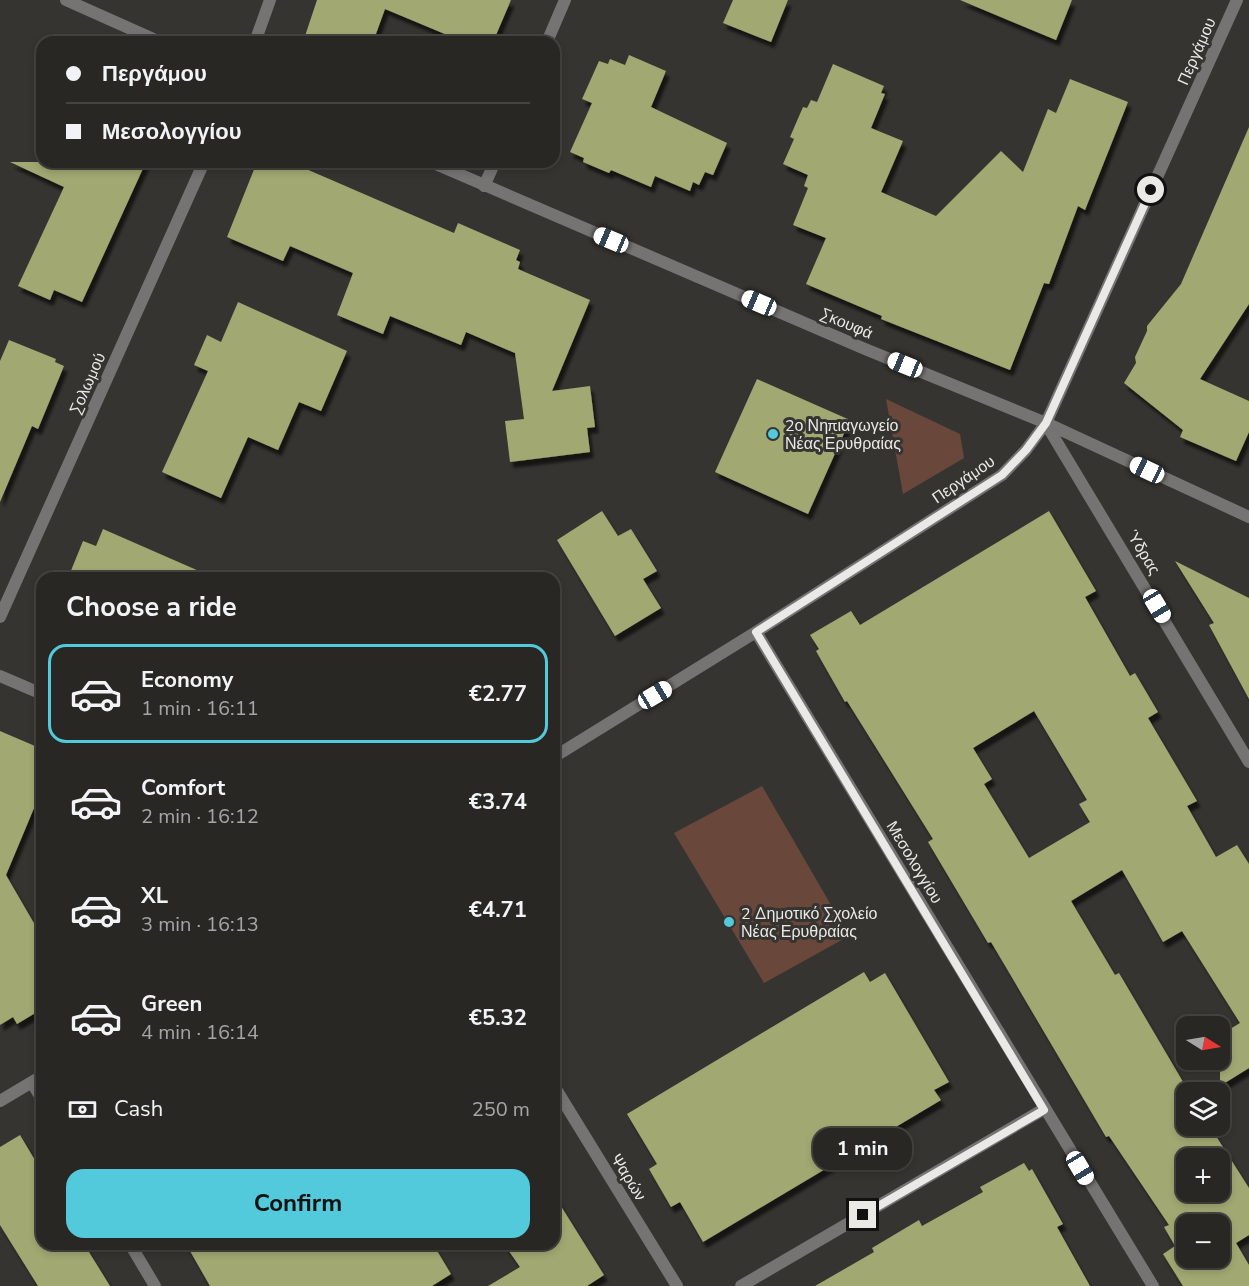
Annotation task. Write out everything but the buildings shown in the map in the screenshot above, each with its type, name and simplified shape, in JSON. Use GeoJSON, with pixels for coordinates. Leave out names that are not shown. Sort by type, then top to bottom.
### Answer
{"type":"FeatureCollection","features":[{"type":"Feature","properties":{"kind":"street"},"geometry":{"type":"LineString","coordinates":[[66,0],[147,36]]}},
{"type":"Feature","properties":{"kind":"street"},"geometry":{"type":"LineString","coordinates":[[257,36],[270,0]]}},
{"type":"Feature","properties":{"kind":"street"},"geometry":{"type":"LineString","coordinates":[[550,36],[565,0]]}},
{"type":"Feature","properties":{"kind":"street","name":"Περγάμου"},"geometry":{"type":"LineString","coordinates":[[560,753],[1002,475],[1026,450],[1046,423],[1237,0]]}},
{"type":"Feature","properties":{"kind":"street","name":"Σολωμού"},"geometry":{"type":"LineString","coordinates":[[0,617],[201,168]]}},
{"type":"Feature","properties":{"kind":"street","name":"Σκουφά"},"geometry":{"type":"LineString","coordinates":[[444,168],[1046,423],[1249,517]]}},
{"type":"Feature","properties":{"kind":"street"},"geometry":{"type":"LineString","coordinates":[[484,186],[492,168]]}},
{"type":"Feature","properties":{"kind":"street","name":"Ύδρας"},"geometry":{"type":"LineString","coordinates":[[1046,423],[1249,762]]}},
{"type":"Feature","properties":{"kind":"street","name":"Μεσολογγίου"},"geometry":{"type":"LineString","coordinates":[[756,632],[1044,1110],[1153,1286]]}},
{"type":"Feature","properties":{"kind":"street"},"geometry":{"type":"LineString","coordinates":[[0,676],[36,691]]}},
{"type":"Feature","properties":{"kind":"street"},"geometry":{"type":"LineString","coordinates":[[0,1101],[36,1081]]}},
{"type":"Feature","properties":{"kind":"street","name":"Ψαρών"},"geometry":{"type":"LineString","coordinates":[[560,1096],[677,1286]]}},
{"type":"Feature","properties":{"kind":"street"},"geometry":{"type":"LineString","coordinates":[[741,1286],[1044,1110]]}},
{"type":"Feature","properties":{"kind":"street"},"geometry":{"type":"LineString","coordinates":[[134,1250],[155,1286]]}},
{"type":"Feature","properties":{"kind":"shaded area"},"geometry":{"type":"Polygon","coordinates":[[[886,399],[960,434],[964,458],[903,494],[886,399]]]}},
{"type":"Feature","properties":{"kind":"shaded area"},"geometry":{"type":"Polygon","coordinates":[[[762,786],[849,936],[764,983],[674,833],[762,786]]]}},
{"type":"Feature","properties":{"kind":"place","name":"2ο Νηπιαγωγείο Νέας Ερυθραίας"},"geometry":{"type":"Point","coordinates":[773,434]}},
{"type":"Feature","properties":{"kind":"place","name":"2 Δημοτικό Σχολείο Νέας Ερυθραίας"},"geometry":{"type":"Point","coordinates":[729,922]}},
{"type":"Feature","properties":{"kind":"route"},"geometry":{"type":"LineString","coordinates":[[863,1215],[1044,1110],[756,632],[1002,475],[1026,450],[1046,423],[1151,190]]}}]}
